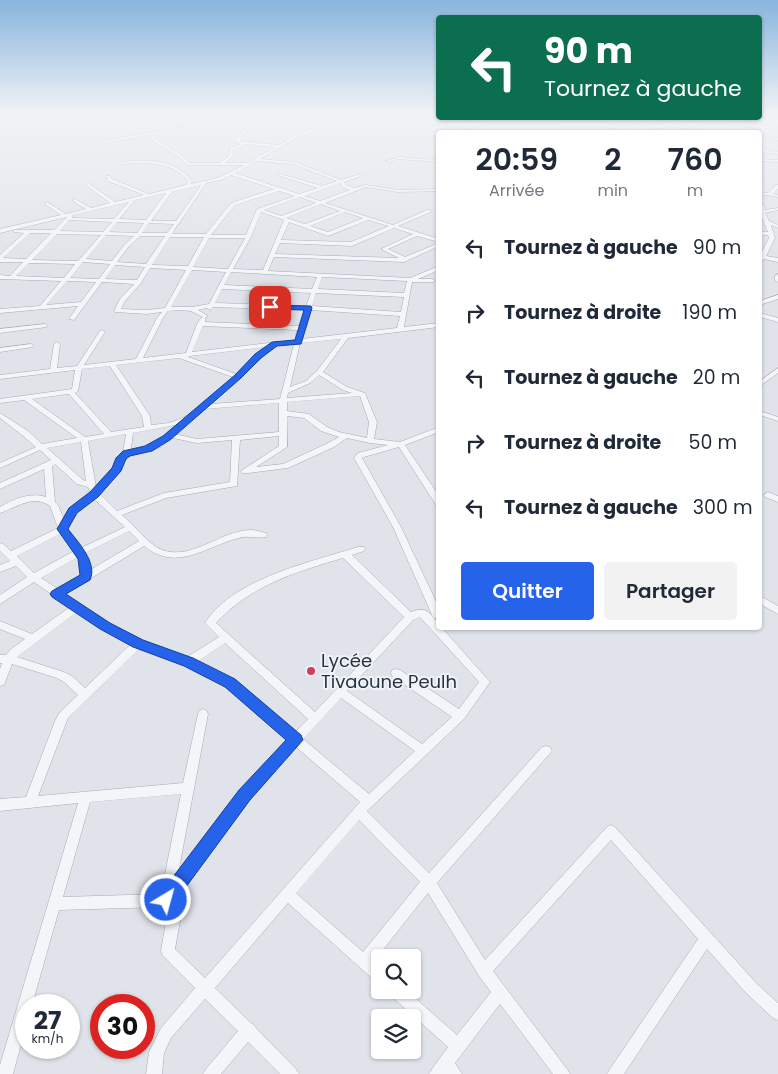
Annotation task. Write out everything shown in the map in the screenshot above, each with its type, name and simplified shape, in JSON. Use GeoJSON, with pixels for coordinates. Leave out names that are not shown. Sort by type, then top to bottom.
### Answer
{"type":"FeatureCollection","features":[{"type":"Feature","properties":{"kind":"street"},"geometry":{"type":"LineString","coordinates":[[160,164],[185,164]]}},
{"type":"Feature","properties":{"kind":"street"},"geometry":{"type":"LineString","coordinates":[[184,174],[188,164]]}},
{"type":"Feature","properties":{"kind":"street"},"geometry":{"type":"LineString","coordinates":[[1,231],[204,183],[232,174],[248,164]]}},
{"type":"Feature","properties":{"kind":"street"},"geometry":{"type":"LineString","coordinates":[[297,164],[341,181],[344,186],[354,190]]}},
{"type":"Feature","properties":{"kind":"street"},"geometry":{"type":"LineString","coordinates":[[165,165],[184,174],[190,181],[188,187]]}},
{"type":"Feature","properties":{"kind":"street"},"geometry":{"type":"LineString","coordinates":[[232,174],[346,210],[436,242]]}},
{"type":"Feature","properties":{"kind":"street"},"geometry":{"type":"LineString","coordinates":[[279,174],[322,188]]}},
{"type":"Feature","properties":{"kind":"street"},"geometry":{"type":"LineString","coordinates":[[188,355],[200,324],[248,236],[259,210],[359,175]]}},
{"type":"Feature","properties":{"kind":"street"},"geometry":{"type":"LineString","coordinates":[[108,177],[110,180],[150,196]]}},
{"type":"Feature","properties":{"kind":"street"},"geometry":{"type":"LineString","coordinates":[[204,183],[139,282],[122,300],[116,311],[147,312],[167,309],[192,309],[212,305],[308,308],[403,314]]}},
{"type":"Feature","properties":{"kind":"street"},"geometry":{"type":"LineString","coordinates":[[88,184],[114,204]]}},
{"type":"Feature","properties":{"kind":"street"},"geometry":{"type":"LineString","coordinates":[[280,218],[366,186],[398,191],[436,190]]}},
{"type":"Feature","properties":{"kind":"street"},"geometry":{"type":"LineString","coordinates":[[770,194],[778,186]]}},
{"type":"Feature","properties":{"kind":"street"},"geometry":{"type":"LineString","coordinates":[[138,361],[160,318],[208,236],[233,204],[279,188]]}},
{"type":"Feature","properties":{"kind":"street"},"geometry":{"type":"LineString","coordinates":[[72,319],[114,263],[139,234],[170,190]]}},
{"type":"Feature","properties":{"kind":"street"},"geometry":{"type":"LineString","coordinates":[[762,193],[778,196]]}},
{"type":"Feature","properties":{"kind":"street"},"geometry":{"type":"LineString","coordinates":[[42,308],[134,199]]}},
{"type":"Feature","properties":{"kind":"street"},"geometry":{"type":"LineString","coordinates":[[75,200],[90,210]]}},
{"type":"Feature","properties":{"kind":"street"},"geometry":{"type":"LineString","coordinates":[[286,200],[293,203]]}},
{"type":"Feature","properties":{"kind":"street"},"geometry":{"type":"LineString","coordinates":[[48,203],[69,216],[117,221],[179,223]]}},
{"type":"Feature","properties":{"kind":"street"},"geometry":{"type":"LineString","coordinates":[[762,204],[764,207],[762,212],[771,233],[771,242],[762,257]]}},
{"type":"Feature","properties":{"kind":"street"},"geometry":{"type":"LineString","coordinates":[[300,205],[307,208]]}},
{"type":"Feature","properties":{"kind":"street"},"geometry":{"type":"LineString","coordinates":[[762,212],[778,209]]}},
{"type":"Feature","properties":{"kind":"street"},"geometry":{"type":"LineString","coordinates":[[259,210],[328,234],[368,218]]}},
{"type":"Feature","properties":{"kind":"street"},"geometry":{"type":"LineString","coordinates":[[305,226],[346,210]]}},
{"type":"Feature","properties":{"kind":"street"},"geometry":{"type":"LineString","coordinates":[[278,241],[352,244],[429,211]]}},
{"type":"Feature","properties":{"kind":"street"},"geometry":{"type":"LineString","coordinates":[[12,277],[69,216]]}},
{"type":"Feature","properties":{"kind":"street"},"geometry":{"type":"LineString","coordinates":[[265,271],[287,220]]}},
{"type":"Feature","properties":{"kind":"street"},"geometry":{"type":"LineString","coordinates":[[767,222],[778,227]]}},
{"type":"Feature","properties":{"kind":"street"},"geometry":{"type":"LineString","coordinates":[[1,231],[248,236]]}},
{"type":"Feature","properties":{"kind":"street"},"geometry":{"type":"LineString","coordinates":[[0,259],[29,231]]}},
{"type":"Feature","properties":{"kind":"street"},"geometry":{"type":"LineString","coordinates":[[311,243],[317,231]]}},
{"type":"Feature","properties":{"kind":"street"},"geometry":{"type":"LineString","coordinates":[[762,234],[771,233]]}},
{"type":"Feature","properties":{"kind":"street"},"geometry":{"type":"LineString","coordinates":[[408,260],[384,249],[417,234]]}},
{"type":"Feature","properties":{"kind":"street"},"geometry":{"type":"LineString","coordinates":[[272,255],[408,260],[436,245]]}},
{"type":"Feature","properties":{"kind":"street"},"geometry":{"type":"LineString","coordinates":[[387,260],[393,254]]}},
{"type":"Feature","properties":{"kind":"street"},"geometry":{"type":"LineString","coordinates":[[342,276],[348,258]]}},
{"type":"Feature","properties":{"kind":"street"},"geometry":{"type":"LineString","coordinates":[[0,259],[114,263],[432,281]]}},
{"type":"Feature","properties":{"kind":"street"},"geometry":{"type":"LineString","coordinates":[[762,259],[778,260]]}},
{"type":"Feature","properties":{"kind":"street"},"geometry":{"type":"LineString","coordinates":[[410,280],[436,269]]}},
{"type":"Feature","properties":{"kind":"street"},"geometry":{"type":"LineString","coordinates":[[427,272],[436,284]]}},
{"type":"Feature","properties":{"kind":"street"},"geometry":{"type":"LineString","coordinates":[[245,471],[283,447],[283,401],[301,328],[316,291],[320,274]]}},
{"type":"Feature","properties":{"kind":"street"},"geometry":{"type":"LineString","coordinates":[[0,276],[139,282]]}},
{"type":"Feature","properties":{"kind":"street"},"geometry":{"type":"LineString","coordinates":[[400,330],[410,280]]}},
{"type":"Feature","properties":{"kind":"street"},"geometry":{"type":"LineString","coordinates":[[220,287],[407,295]]}},
{"type":"Feature","properties":{"kind":"street"},"geometry":{"type":"LineString","coordinates":[[762,302],[778,296]]}},
{"type":"Feature","properties":{"kind":"street"},"geometry":{"type":"LineString","coordinates":[[0,311],[84,304]]}},
{"type":"Feature","properties":{"kind":"street"},"geometry":{"type":"LineString","coordinates":[[192,309],[205,316]]}},
{"type":"Feature","properties":{"kind":"street"},"geometry":{"type":"LineString","coordinates":[[762,316],[778,320]]}},
{"type":"Feature","properties":{"kind":"street"},"geometry":{"type":"LineString","coordinates":[[200,324],[301,328]]}},
{"type":"Feature","properties":{"kind":"street"},"geometry":{"type":"LineString","coordinates":[[0,377],[436,325]]}},
{"type":"Feature","properties":{"kind":"street"},"geometry":{"type":"LineString","coordinates":[[0,331],[45,326]]}},
{"type":"Feature","properties":{"kind":"street"},"geometry":{"type":"LineString","coordinates":[[0,401],[71,393],[77,389],[79,368],[102,332]]}},
{"type":"Feature","properties":{"kind":"street"},"geometry":{"type":"LineString","coordinates":[[285,392],[308,382],[319,372],[346,336]]}},
{"type":"Feature","properties":{"kind":"street"},"geometry":{"type":"LineString","coordinates":[[53,371],[57,344]]}},
{"type":"Feature","properties":{"kind":"street"},"geometry":{"type":"LineString","coordinates":[[0,569],[63,529],[73,510],[94,495],[117,468],[121,458],[126,453],[148,449],[167,438],[238,377],[258,356],[275,344]]}},
{"type":"Feature","properties":{"kind":"street"},"geometry":{"type":"LineString","coordinates":[[0,350],[31,346]]}},
{"type":"Feature","properties":{"kind":"street"},"geometry":{"type":"LineString","coordinates":[[179,356],[238,377]]}},
{"type":"Feature","properties":{"kind":"street"},"geometry":{"type":"LineString","coordinates":[[112,364],[146,416],[148,427]]}},
{"type":"Feature","properties":{"kind":"street"},"geometry":{"type":"LineString","coordinates":[[762,382],[778,370]]}},
{"type":"Feature","properties":{"kind":"street"},"geometry":{"type":"LineString","coordinates":[[319,372],[345,388],[363,394]]}},
{"type":"Feature","properties":{"kind":"street"},"geometry":{"type":"LineString","coordinates":[[71,393],[109,435]]}},
{"type":"Feature","properties":{"kind":"street"},"geometry":{"type":"LineString","coordinates":[[203,407],[363,394]]}},
{"type":"Feature","properties":{"kind":"street"},"geometry":{"type":"LineString","coordinates":[[363,394],[373,422],[370,441]]}},
{"type":"Feature","properties":{"kind":"street"},"geometry":{"type":"LineString","coordinates":[[26,398],[84,440],[94,495],[131,527],[143,543],[161,553],[174,554],[187,553],[243,534],[256,532],[263,535]]}},
{"type":"Feature","properties":{"kind":"street"},"geometry":{"type":"LineString","coordinates":[[283,413],[306,416],[324,429],[346,436],[401,444]]}},
{"type":"Feature","properties":{"kind":"street"},"geometry":{"type":"LineString","coordinates":[[762,414],[778,419]]}},
{"type":"Feature","properties":{"kind":"street"},"geometry":{"type":"LineString","coordinates":[[0,415],[41,447],[52,462],[80,482],[91,485]]}},
{"type":"Feature","properties":{"kind":"street"},"geometry":{"type":"LineString","coordinates":[[0,466],[41,447],[177,423],[189,418]]}},
{"type":"Feature","properties":{"kind":"street"},"geometry":{"type":"LineString","coordinates":[[435,616],[397,527],[358,458],[361,455],[401,444],[436,430]]}},
{"type":"Feature","properties":{"kind":"street"},"geometry":{"type":"LineString","coordinates":[[126,453],[130,431]]}},
{"type":"Feature","properties":{"kind":"street"},"geometry":{"type":"LineString","coordinates":[[167,438],[174,436],[197,442],[282,434]]}},
{"type":"Feature","properties":{"kind":"street"},"geometry":{"type":"LineString","coordinates":[[233,473],[285,466],[346,436]]}},
{"type":"Feature","properties":{"kind":"street"},"geometry":{"type":"LineString","coordinates":[[116,514],[164,496],[234,484],[236,438]]}},
{"type":"Feature","properties":{"kind":"street"},"geometry":{"type":"LineString","coordinates":[[401,444],[436,498]]}},
{"type":"Feature","properties":{"kind":"street"},"geometry":{"type":"LineString","coordinates":[[0,486],[52,462]]}},
{"type":"Feature","properties":{"kind":"street"},"geometry":{"type":"LineString","coordinates":[[52,462],[51,502],[54,505],[63,529],[84,559],[86,577]]}},
{"type":"Feature","properties":{"kind":"street"},"geometry":{"type":"LineString","coordinates":[[768,495],[778,499]]}},
{"type":"Feature","properties":{"kind":"street"},"geometry":{"type":"LineString","coordinates":[[0,510],[25,498],[51,502]]}},
{"type":"Feature","properties":{"kind":"street"},"geometry":{"type":"LineString","coordinates":[[0,600],[33,577],[78,552],[131,527]]}},
{"type":"Feature","properties":{"kind":"street"},"geometry":{"type":"LineString","coordinates":[[57,594],[143,543]]}},
{"type":"Feature","properties":{"kind":"street"},"geometry":{"type":"LineString","coordinates":[[0,546],[33,577],[105,626],[138,643],[188,662],[230,683],[296,740],[364,806],[429,882],[484,970],[562,1074]]}},
{"type":"Feature","properties":{"kind":"street"},"geometry":{"type":"LineString","coordinates":[[315,718],[225,638],[210,622],[238,597],[278,576],[361,549]]}},
{"type":"Feature","properties":{"kind":"street"},"geometry":{"type":"LineString","coordinates":[[346,555],[410,617]]}},
{"type":"Feature","properties":{"kind":"street"},"geometry":{"type":"LineString","coordinates":[[762,601],[778,610]]}},
{"type":"Feature","properties":{"kind":"street"},"geometry":{"type":"LineString","coordinates":[[0,682],[4,659],[77,607]]}},
{"type":"Feature","properties":{"kind":"street"},"geometry":{"type":"LineString","coordinates":[[166,900],[244,795],[410,617],[422,612],[435,616]]}},
{"type":"Feature","properties":{"kind":"street"},"geometry":{"type":"LineString","coordinates":[[0,625],[32,638]]}},
{"type":"Feature","properties":{"kind":"street"},"geometry":{"type":"LineString","coordinates":[[154,1074],[157,1052],[166,1033],[364,806],[460,716],[485,682],[446,630]]}},
{"type":"Feature","properties":{"kind":"street"},"geometry":{"type":"LineString","coordinates":[[188,662],[225,638]]}},
{"type":"Feature","properties":{"kind":"street"},"geometry":{"type":"LineString","coordinates":[[30,802],[58,724],[64,715],[138,643]]}},
{"type":"Feature","properties":{"kind":"street"},"geometry":{"type":"LineString","coordinates":[[4,659],[60,674],[85,695]]}},
{"type":"Feature","properties":{"kind":"street"},"geometry":{"type":"LineString","coordinates":[[396,673],[460,716]]}},
{"type":"Feature","properties":{"kind":"street"},"geometry":{"type":"LineString","coordinates":[[340,692],[423,751]]}},
{"type":"Feature","properties":{"kind":"street"},"geometry":{"type":"LineString","coordinates":[[203,714],[166,900],[174,915],[168,951],[291,1074]]}},
{"type":"Feature","properties":{"kind":"street"},"geometry":{"type":"LineString","coordinates":[[364,962],[429,882],[546,751]]}},
{"type":"Feature","properties":{"kind":"street"},"geometry":{"type":"LineString","coordinates":[[0,805],[188,788]]}},
{"type":"Feature","properties":{"kind":"street"},"geometry":{"type":"LineString","coordinates":[[5,1074],[86,797]]}},
{"type":"Feature","properties":{"kind":"street"},"geometry":{"type":"LineString","coordinates":[[484,970],[612,831],[752,990],[778,1013]]}},
{"type":"Feature","properties":{"kind":"street"},"geometry":{"type":"LineString","coordinates":[[288,894],[371,968]]}},
{"type":"Feature","properties":{"kind":"street"},"geometry":{"type":"LineString","coordinates":[[55,904],[166,900]]}},
{"type":"Feature","properties":{"kind":"street"},"geometry":{"type":"LineString","coordinates":[[615,1074],[707,938]]}},
{"type":"Feature","properties":{"kind":"street"},"geometry":{"type":"LineString","coordinates":[[445,1070],[458,1046],[500,992]]}},
{"type":"Feature","properties":{"kind":"street"},"geometry":{"type":"LineString","coordinates":[[405,999],[458,1046]]}},
{"type":"Feature","properties":{"kind":"street"},"geometry":{"type":"LineString","coordinates":[[211,1074],[249,1030]]}},
{"type":"Feature","properties":{"kind":"place","name":"Lycée Tivaoune Peulh"},"geometry":{"type":"Point","coordinates":[311,671]}},
{"type":"Feature","properties":{"kind":"route"},"geometry":{"type":"LineString","coordinates":[[166,900],[244,795],[296,740],[230,683],[188,662],[138,643],[105,626],[57,594],[86,577],[84,559],[63,529],[63,525],[73,510],[94,495],[117,468],[121,458],[126,453],[158,445],[238,377],[258,356],[275,344],[298,342],[308,308],[270,307]]}}]}
